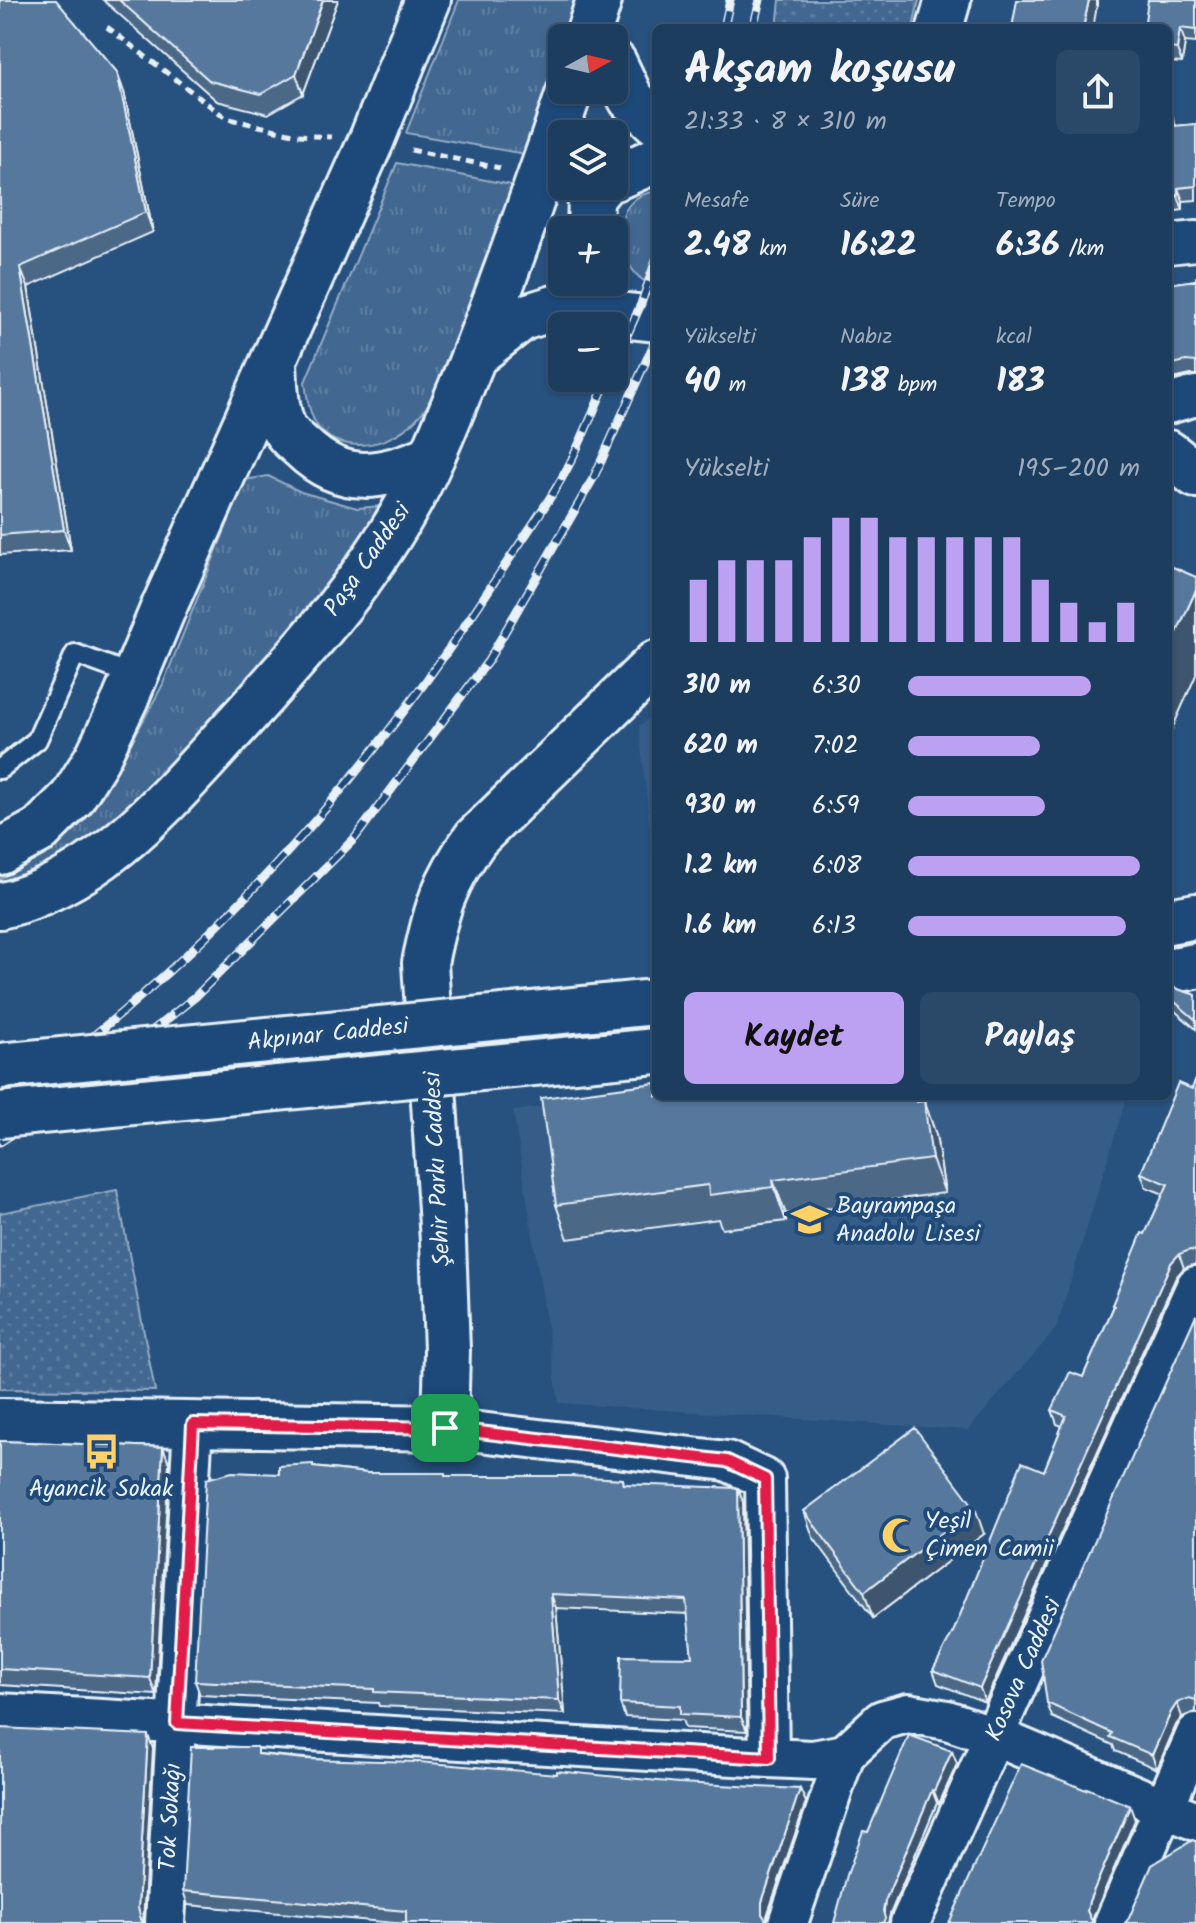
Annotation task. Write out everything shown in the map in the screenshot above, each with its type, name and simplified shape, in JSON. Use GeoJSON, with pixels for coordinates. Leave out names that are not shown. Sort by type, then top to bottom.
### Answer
{"type":"FeatureCollection","features":[{"type":"Feature","properties":{"kind":"main road"},"geometry":{"type":"LineString","coordinates":[[0,852],[40,830],[72,798],[97,758],[372,139],[428,0]]}},
{"type":"Feature","properties":{"kind":"main road"},"geometry":{"type":"LineString","coordinates":[[591,24],[599,0]]}},
{"type":"Feature","properties":{"kind":"main road"},"geometry":{"type":"LineString","coordinates":[[609,24],[610,0]]}},
{"type":"Feature","properties":{"kind":"main road"},"geometry":{"type":"LineString","coordinates":[[941,24],[950,0]]}},
{"type":"Feature","properties":{"kind":"main road"},"geometry":{"type":"LineString","coordinates":[[948,24],[950,0]]}},
{"type":"Feature","properties":{"kind":"main road"},"geometry":{"type":"LineString","coordinates":[[628,93],[652,118]]}},
{"type":"Feature","properties":{"kind":"main road","name":"Paşa Caddesi"},"geometry":{"type":"LineString","coordinates":[[0,906],[60,883],[103,858],[168,800],[328,619],[375,556],[407,507],[432,457],[474,357],[565,104]]}},
{"type":"Feature","properties":{"kind":"main road"},"geometry":{"type":"LineString","coordinates":[[628,172],[652,162]]}},
{"type":"Feature","properties":{"kind":"main road"},"geometry":{"type":"LineString","coordinates":[[624,296],[652,316]]}},
{"type":"Feature","properties":{"kind":"main road"},"geometry":{"type":"LineString","coordinates":[[474,357],[522,318],[554,308],[652,319]]}},
{"type":"Feature","properties":{"kind":"main road"},"geometry":{"type":"LineString","coordinates":[[274,363],[277,403],[283,428],[328,467],[348,475],[379,475],[432,457]]}},
{"type":"Feature","properties":{"kind":"main road"},"geometry":{"type":"LineString","coordinates":[[1172,456],[1196,475]]}},
{"type":"Feature","properties":{"kind":"main road","name":"Şehir Parkı Caddesi"},"geometry":{"type":"LineString","coordinates":[[445,1428],[447,1350],[443,1241],[425,963],[434,918],[452,871],[476,838],[652,667]]}},
{"type":"Feature","properties":{"kind":"main road"},"geometry":{"type":"LineString","coordinates":[[1172,920],[1196,916]]}},
{"type":"Feature","properties":{"kind":"main road"},"geometry":{"type":"LineString","coordinates":[[1172,970],[1196,966]]}},
{"type":"Feature","properties":{"kind":"main road","name":"Akpınar Caddesi"},"geometry":{"type":"LineString","coordinates":[[0,1066],[652,1002]]}},
{"type":"Feature","properties":{"kind":"main road","name":"Akpınar Caddesi"},"geometry":{"type":"LineString","coordinates":[[0,1115],[652,1051]]}},
{"type":"Feature","properties":{"kind":"main road"},"geometry":{"type":"LineString","coordinates":[[0,1421],[445,1428]]}},
{"type":"Feature","properties":{"kind":"street"},"geometry":{"type":"LineString","coordinates":[[1172,244],[1196,241]]}},
{"type":"Feature","properties":{"kind":"street"},"geometry":{"type":"LineString","coordinates":[[1172,403],[1196,396]]}},
{"type":"Feature","properties":{"kind":"street","name":"Kosova Caddesi"},"geometry":{"type":"LineString","coordinates":[[910,1923],[1196,1286]]}},
{"type":"Feature","properties":{"kind":"street","name":"Tok Sokağı"},"geometry":{"type":"LineString","coordinates":[[165,1923],[193,1424]]}},
{"type":"Feature","properties":{"kind":"street"},"geometry":{"type":"LineString","coordinates":[[445,1428],[727,1461],[765,1479],[769,1758]]}},
{"type":"Feature","properties":{"kind":"street"},"geometry":{"type":"LineString","coordinates":[[0,1713],[769,1758],[813,1760],[845,1754]]}},
{"type":"Feature","properties":{"kind":"street"},"geometry":{"type":"LineString","coordinates":[[788,1923],[845,1754],[882,1720],[908,1713],[947,1720],[994,1736],[1180,1815]]}},
{"type":"Feature","properties":{"kind":"street"},"geometry":{"type":"LineString","coordinates":[[1114,1923],[1180,1815],[1196,1734]]}},
{"type":"Feature","properties":{"kind":"lane"},"geometry":{"type":"LineString","coordinates":[[0,769],[37,740],[75,654],[136,676]]}},
{"type":"Feature","properties":{"kind":"path"},"geometry":{"type":"LineString","coordinates":[[107,27],[226,118],[297,135],[372,139],[517,171],[540,179]]}},
{"type":"Feature","properties":{"kind":"shaded area"},"geometry":{"type":"Polygon","coordinates":[[[652,716],[652,849],[639,727],[652,716]]]}},
{"type":"Feature","properties":{"kind":"shaded area","name":"Bayrampaşa Anadolu Lisesi"},"geometry":{"type":"Polygon","coordinates":[[[652,1091],[652,1100],[1126,1100],[1056,1329],[968,1430],[559,1403],[513,1111],[652,1091]]]}},
{"type":"Feature","properties":{"kind":"green space"},"geometry":{"type":"Polygon","coordinates":[[[459,0],[574,0],[566,24],[548,24],[548,82],[525,154],[406,133],[459,0]]]}},
{"type":"Feature","properties":{"kind":"green space"},"geometry":{"type":"Polygon","coordinates":[[[780,0],[919,0],[914,24],[777,24],[780,0]]]}},
{"type":"Feature","properties":{"kind":"green space"},"geometry":{"type":"Polygon","coordinates":[[[397,163],[517,186],[434,396],[404,430],[375,443],[354,445],[333,439],[319,428],[310,411],[305,382],[397,163]]]}},
{"type":"Feature","properties":{"kind":"green space"},"geometry":{"type":"Polygon","coordinates":[[[652,192],[652,284],[641,278],[628,262],[628,216],[623,216],[629,205],[640,196],[652,192]]]}},
{"type":"Feature","properties":{"kind":"green space"},"geometry":{"type":"Polygon","coordinates":[[[268,476],[301,492],[357,508],[384,506],[279,648],[193,746],[82,852],[0,888],[0,879],[66,838],[83,822],[103,795],[162,686],[245,480],[268,476]]]}},
{"type":"Feature","properties":{"kind":"green space"},"geometry":{"type":"Polygon","coordinates":[[[117,1190],[155,1391],[0,1389],[0,1213],[117,1190]]]}},
{"type":"Feature","properties":{"kind":"building"},"geometry":{"type":"Polygon","coordinates":[[[0,0],[56,0],[117,72],[146,212],[20,267],[64,530],[0,535],[0,0]]]}},
{"type":"Feature","properties":{"kind":"building"},"geometry":{"type":"Polygon","coordinates":[[[119,0],[323,0],[296,74],[261,94],[210,81],[119,0]]]}},
{"type":"Feature","properties":{"kind":"building"},"geometry":{"type":"Polygon","coordinates":[[[1017,0],[1089,0],[1084,24],[1013,24],[1017,0]]]}},
{"type":"Feature","properties":{"kind":"building"},"geometry":{"type":"Polygon","coordinates":[[[1148,0],[1196,0],[1196,30],[1180,28],[1177,49],[1172,48],[1172,24],[1145,24],[1148,0]]]}},
{"type":"Feature","properties":{"kind":"building"},"geometry":{"type":"Polygon","coordinates":[[[1172,117],[1174,126],[1196,124],[1196,186],[1178,188],[1178,196],[1172,197],[1172,117]]]}},
{"type":"Feature","properties":{"kind":"building"},"geometry":{"type":"Polygon","coordinates":[[[1196,280],[1196,362],[1172,364],[1172,283],[1196,280]]]}},
{"type":"Feature","properties":{"kind":"building"},"geometry":{"type":"Polygon","coordinates":[[[1172,567],[1196,577],[1196,590],[1172,643],[1172,567]]]}},
{"type":"Feature","properties":{"kind":"building"},"geometry":{"type":"Polygon","coordinates":[[[1172,987],[1196,995],[1196,1020],[1172,999],[1172,987]]]}},
{"type":"Feature","properties":{"kind":"building"},"geometry":{"type":"Polygon","coordinates":[[[1196,1078],[1196,1251],[1179,1254],[1171,1263],[980,1688],[933,1670],[954,1630],[1022,1462],[1044,1471],[1066,1416],[1052,1410],[1070,1372],[1083,1377],[1142,1233],[1145,1234],[1168,1184],[1141,1173],[1178,1083],[1192,1089],[1196,1078]]]}},
{"type":"Feature","properties":{"kind":"building"},"geometry":{"type":"Polygon","coordinates":[[[652,1084],[652,1100],[924,1101],[932,1159],[773,1180],[774,1187],[709,1195],[708,1185],[556,1205],[541,1098],[652,1084]]]}},
{"type":"Feature","properties":{"kind":"building"},"geometry":{"type":"Polygon","coordinates":[[[1196,1315],[1196,1700],[1189,1698],[1177,1703],[1152,1755],[1110,1737],[1112,1733],[1047,1703],[1041,1660],[1196,1315]]]}},
{"type":"Feature","properties":{"kind":"building","name":"Yeşil Çimen Camii"},"geometry":{"type":"Polygon","coordinates":[[[915,1428],[975,1508],[864,1592],[804,1511],[915,1428]]]}},
{"type":"Feature","properties":{"kind":"building"},"geometry":{"type":"Polygon","coordinates":[[[0,1441],[163,1447],[150,1678],[0,1669],[0,1441]]]}},
{"type":"Feature","properties":{"kind":"building"},"geometry":{"type":"Polygon","coordinates":[[[313,1464],[313,1467],[367,1473],[571,1476],[623,1479],[623,1484],[738,1488],[741,1717],[680,1714],[680,1706],[620,1703],[621,1656],[692,1657],[686,1600],[551,1594],[559,1700],[195,1681],[206,1479],[232,1472],[279,1474],[279,1466],[313,1464]]]}},
{"type":"Feature","properties":{"kind":"building"},"geometry":{"type":"Polygon","coordinates":[[[0,1728],[148,1735],[138,1908],[145,1923],[0,1923],[0,1728]]]}},
{"type":"Feature","properties":{"kind":"building"},"geometry":{"type":"Polygon","coordinates":[[[909,1735],[952,1751],[885,1901],[883,1923],[834,1923],[863,1831],[868,1832],[909,1735]]]}},
{"type":"Feature","properties":{"kind":"building"},"geometry":{"type":"Polygon","coordinates":[[[191,1747],[257,1747],[257,1754],[305,1759],[419,1762],[679,1783],[800,1789],[762,1902],[762,1914],[768,1923],[406,1923],[406,1911],[183,1891],[191,1747]]]}},
{"type":"Feature","properties":{"kind":"building"},"geometry":{"type":"Polygon","coordinates":[[[1021,1764],[1130,1806],[1089,1901],[1087,1911],[1093,1923],[949,1923],[1021,1764]]]}},
{"type":"Feature","properties":{"kind":"building"},"geometry":{"type":"Polygon","coordinates":[[[1193,1840],[1196,1842],[1196,1923],[1125,1923],[1152,1865],[1193,1840]]]}},
{"type":"Feature","properties":{"kind":"railway"},"geometry":{"type":"LineString","coordinates":[[725,24],[730,0]]}},
{"type":"Feature","properties":{"kind":"railway"},"geometry":{"type":"LineString","coordinates":[[754,24],[760,0]]}},
{"type":"Feature","properties":{"kind":"railway"},"geometry":{"type":"LineString","coordinates":[[628,333],[652,272]]}},
{"type":"Feature","properties":{"kind":"railway"},"geometry":{"type":"LineString","coordinates":[[0,1142],[59,1104],[195,997],[355,838],[488,661],[594,477],[652,348]]}},
{"type":"Feature","properties":{"kind":"railway"},"geometry":{"type":"LineString","coordinates":[[0,1105],[73,1052],[143,994],[274,867],[334,798],[445,654],[543,509],[573,456],[602,392]]}},
{"type":"Feature","properties":{"kind":"place","name":"Bayrampaşa Anadolu Lisesi"},"geometry":{"type":"Point","coordinates":[810,1220]}},
{"type":"Feature","properties":{"kind":"place","name":"Ayancik Sokak"},"geometry":{"type":"Point","coordinates":[101,1452]}},
{"type":"Feature","properties":{"kind":"place","name":"Yeşil Çimen Camii"},"geometry":{"type":"Point","coordinates":[899,1535]}},
{"type":"Feature","properties":{"kind":"route"},"geometry":{"type":"LineString","coordinates":[[193,1424],[445,1428],[727,1461],[765,1479],[769,1758],[177,1723],[193,1424]]}}]}
